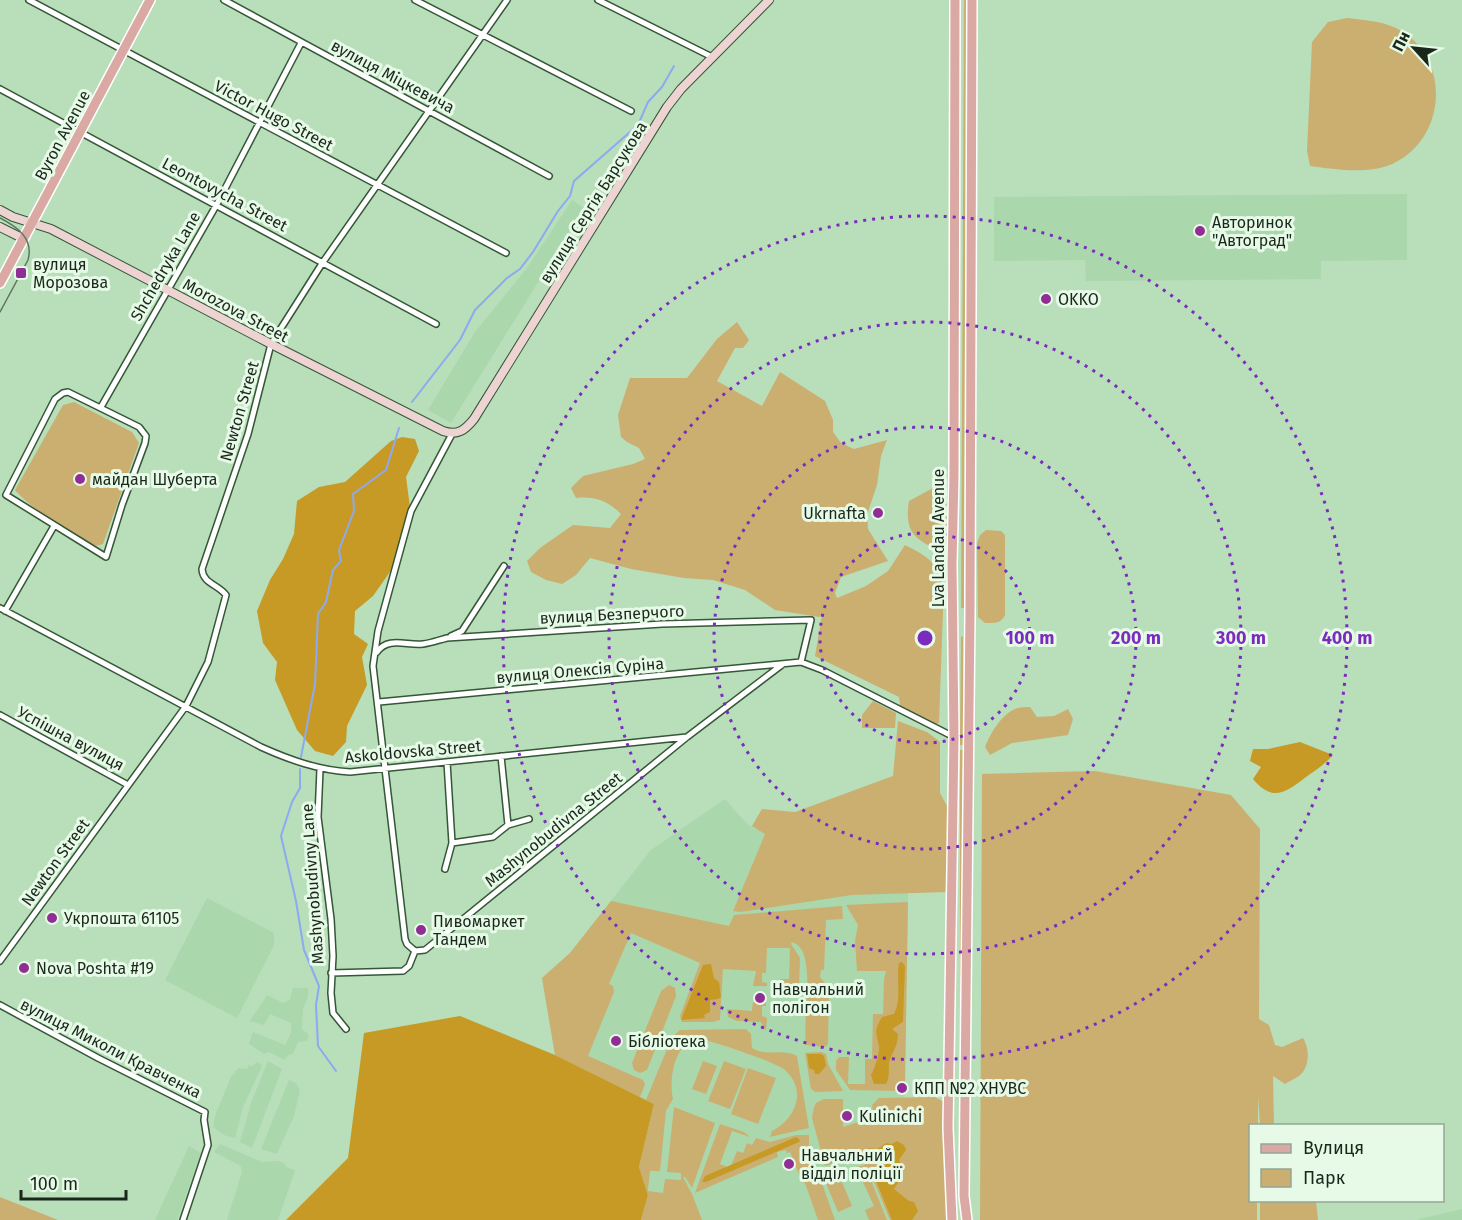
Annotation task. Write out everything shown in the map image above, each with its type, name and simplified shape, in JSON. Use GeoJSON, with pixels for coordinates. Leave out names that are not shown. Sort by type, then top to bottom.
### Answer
{"type":"FeatureCollection","features":[{"type":"Feature","properties":{"kind":"main road","name":"Byron Avenue"},"geometry":{"type":"LineString","coordinates":[[0,283],[150,0]]}},
{"type":"Feature","properties":{"kind":"main road","name":"вулиця Сергія Барсукова"},"geometry":{"type":"LineString","coordinates":[[456,433],[474,419],[667,107],[681,88],[769,0]]}},
{"type":"Feature","properties":{"kind":"main road","name":"Lva Landau Avenue"},"geometry":{"type":"LineString","coordinates":[[952,1220],[948,1128],[954,736],[955,0]]}},
{"type":"Feature","properties":{"kind":"main road","name":"Lva Landau Avenue"},"geometry":{"type":"LineString","coordinates":[[967,1220],[964,1196],[970,612],[972,0]]}},
{"type":"Feature","properties":{"kind":"main road","name":"Morozova Street"},"geometry":{"type":"LineString","coordinates":[[0,210],[13,217],[51,229],[271,344],[456,433]]}},
{"type":"Feature","properties":{"kind":"main road"},"geometry":{"type":"LineString","coordinates":[[0,227],[24,239]]}},
{"type":"Feature","properties":{"kind":"main road"},"geometry":{"type":"LineString","coordinates":[[953,612],[970,612]]}},
{"type":"Feature","properties":{"kind":"street","name":"Victor Hugo Street"},"geometry":{"type":"LineString","coordinates":[[29,0],[506,253]]}},
{"type":"Feature","properties":{"kind":"street","name":"вулиця Міцкевича"},"geometry":{"type":"LineString","coordinates":[[224,0],[549,176]]}},
{"type":"Feature","properties":{"kind":"street"},"geometry":{"type":"LineString","coordinates":[[415,0],[631,111]]}},
{"type":"Feature","properties":{"kind":"street","name":"Newton Street"},"geometry":{"type":"LineString","coordinates":[[0,961],[186,706],[208,662],[226,595],[202,576],[202,568],[248,434],[271,344],[323,262],[507,0]]}},
{"type":"Feature","properties":{"kind":"street"},"geometry":{"type":"LineString","coordinates":[[598,0],[712,57]]}},
{"type":"Feature","properties":{"kind":"street","name":"Shchedryka Lane"},"geometry":{"type":"LineString","coordinates":[[100,407],[217,204],[301,43]]}},
{"type":"Feature","properties":{"kind":"street","name":"Leontovychа Street"},"geometry":{"type":"LineString","coordinates":[[0,89],[436,324]]}},
{"type":"Feature","properties":{"kind":"street"},"geometry":{"type":"LineString","coordinates":[[68,393],[139,427],[146,436],[106,557],[54,526],[8,498],[6,492],[58,395],[68,393]]}},
{"type":"Feature","properties":{"kind":"street"},"geometry":{"type":"LineString","coordinates":[[415,951],[406,944],[405,939],[374,666],[378,631],[411,511],[456,433]]}},
{"type":"Feature","properties":{"kind":"street"},"geometry":{"type":"LineString","coordinates":[[3,609],[54,526]]}},
{"type":"Feature","properties":{"kind":"street"},"geometry":{"type":"LineString","coordinates":[[447,638],[462,631],[504,566]]}},
{"type":"Feature","properties":{"kind":"street","name":"Askoldovska Street"},"geometry":{"type":"LineString","coordinates":[[3,609],[261,747],[288,759],[320,769],[350,771],[385,768],[687,737]]}},
{"type":"Feature","properties":{"kind":"street","name":"вулиця Безперчого"},"geometry":{"type":"LineString","coordinates":[[376,654],[380,647],[392,642],[422,644],[447,638],[662,624],[811,620],[801,662]]}},
{"type":"Feature","properties":{"kind":"street"},"geometry":{"type":"LineString","coordinates":[[801,662],[822,670],[954,736]]}},
{"type":"Feature","properties":{"kind":"street","name":"вулиця Олексія Суріна"},"geometry":{"type":"LineString","coordinates":[[379,702],[801,662]]}},
{"type":"Feature","properties":{"kind":"street","name":"Mashynobudivna Street"},"geometry":{"type":"LineString","coordinates":[[331,973],[404,971],[409,966],[415,951],[425,950],[687,737],[783,664]]}},
{"type":"Feature","properties":{"kind":"street","name":"Успішна вулиця"},"geometry":{"type":"LineString","coordinates":[[0,715],[128,785]]}},
{"type":"Feature","properties":{"kind":"street"},"geometry":{"type":"LineString","coordinates":[[501,756],[508,825]]}},
{"type":"Feature","properties":{"kind":"street"},"geometry":{"type":"LineString","coordinates":[[445,869],[452,843],[447,762]]}},
{"type":"Feature","properties":{"kind":"street","name":"Mashynobudivny Lane"},"geometry":{"type":"LineString","coordinates":[[320,769],[318,818],[331,919],[333,956],[331,993],[333,1013],[346,1029]]}},
{"type":"Feature","properties":{"kind":"street"},"geometry":{"type":"LineString","coordinates":[[452,843],[493,837],[508,825],[529,819]]}},
{"type":"Feature","properties":{"kind":"street","name":"вулиця Миколи Кравченка"},"geometry":{"type":"LineString","coordinates":[[0,1005],[205,1112],[208,1145],[183,1220]]}},
{"type":"Feature","properties":{"kind":"shaded area","name":"Авторинок \"Автоград\""},"geometry":{"type":"Polygon","coordinates":[[[1407,194],[1407,260],[1321,261],[1321,279],[1086,281],[1085,260],[994,261],[994,197],[1407,194]]]}},
{"type":"Feature","properties":{"kind":"shaded area"},"geometry":{"type":"Polygon","coordinates":[[[572,200],[584,208],[451,423],[428,410],[475,332],[527,268],[572,200]]]}},
{"type":"Feature","properties":{"kind":"shaded area"},"geometry":{"type":"Polygon","coordinates":[[[402,437],[415,439],[419,451],[406,477],[410,507],[392,569],[373,596],[355,611],[354,634],[368,644],[362,657],[367,685],[347,726],[346,742],[333,756],[315,751],[297,730],[275,680],[277,662],[263,643],[257,611],[294,534],[297,501],[319,487],[345,482],[391,441],[402,437]]]}},
{"type":"Feature","properties":{"kind":"shaded area"},"geometry":{"type":"Polygon","coordinates":[[[1300,742],[1333,755],[1286,791],[1273,793],[1267,791],[1253,779],[1261,767],[1250,761],[1253,749],[1268,749],[1300,742]]]}},
{"type":"Feature","properties":{"kind":"shaded area"},"geometry":{"type":"Polygon","coordinates":[[[725,799],[747,824],[766,834],[733,911],[852,895],[908,892],[904,1126],[931,1220],[641,1220],[648,1195],[654,1104],[555,1055],[542,978],[570,953],[651,850],[725,799]]]}},
{"type":"Feature","properties":{"kind":"shaded area"},"geometry":{"type":"Polygon","coordinates":[[[207,898],[274,933],[274,945],[237,1018],[165,980],[207,898]]]}},
{"type":"Feature","properties":{"kind":"shaded area"},"geometry":{"type":"Polygon","coordinates":[[[902,962],[905,966],[903,1022],[892,1029],[898,1034],[898,1038],[889,1062],[886,1084],[874,1084],[871,1075],[879,1049],[877,1028],[882,1017],[894,1014],[898,995],[899,963],[902,962]]]}},
{"type":"Feature","properties":{"kind":"shaded area"},"geometry":{"type":"Polygon","coordinates":[[[711,964],[714,978],[719,982],[721,997],[710,1000],[710,1012],[704,1015],[705,1018],[681,1020],[703,965],[711,964]]]}},
{"type":"Feature","properties":{"kind":"shaded area"},"geometry":{"type":"Polygon","coordinates":[[[293,988],[308,988],[308,997],[303,1008],[302,1029],[309,1035],[307,1041],[298,1042],[293,1054],[288,1055],[285,1060],[269,1052],[264,1054],[249,1044],[253,1032],[285,1045],[291,1033],[291,1023],[270,1014],[264,1025],[250,1021],[267,995],[283,1003],[290,1000],[293,988]]]}},
{"type":"Feature","properties":{"kind":"shaded area"},"geometry":{"type":"Polygon","coordinates":[[[460,1016],[555,1055],[654,1104],[639,1167],[648,1195],[641,1220],[286,1220],[348,1158],[364,1033],[460,1016]]]}},
{"type":"Feature","properties":{"kind":"shaded area"},"geometry":{"type":"Polygon","coordinates":[[[807,1054],[824,1056],[826,1066],[819,1074],[815,1074],[814,1070],[809,1068],[807,1054]]]}},
{"type":"Feature","properties":{"kind":"shaded area"},"geometry":{"type":"Polygon","coordinates":[[[268,1061],[282,1069],[252,1148],[240,1142],[251,1103],[268,1061]]]}},
{"type":"Feature","properties":{"kind":"shaded area"},"geometry":{"type":"Polygon","coordinates":[[[257,1062],[262,1065],[243,1107],[235,1138],[224,1135],[213,1127],[215,1116],[231,1077],[238,1068],[247,1069],[249,1065],[252,1066],[257,1062]]]}},
{"type":"Feature","properties":{"kind":"shaded area"},"geometry":{"type":"Polygon","coordinates":[[[289,1080],[296,1083],[300,1090],[294,1116],[277,1154],[261,1149],[289,1080]]]}},
{"type":"Feature","properties":{"kind":"shaded area"},"geometry":{"type":"Polygon","coordinates":[[[796,1137],[800,1140],[799,1142],[702,1182],[705,1176],[796,1137]]]}},
{"type":"Feature","properties":{"kind":"shaded area"},"geometry":{"type":"Polygon","coordinates":[[[897,1141],[904,1145],[906,1150],[899,1160],[901,1175],[894,1189],[909,1201],[914,1202],[918,1211],[912,1220],[892,1220],[874,1176],[875,1173],[882,1172],[888,1161],[870,1162],[865,1159],[869,1148],[877,1149],[886,1143],[892,1144],[897,1141]]]}},
{"type":"Feature","properties":{"kind":"shaded area"},"geometry":{"type":"Polygon","coordinates":[[[220,1144],[262,1162],[278,1161],[295,1170],[278,1220],[227,1220],[242,1172],[241,1166],[214,1152],[220,1144]]]}},
{"type":"Feature","properties":{"kind":"shaded area"},"geometry":{"type":"Polygon","coordinates":[[[189,1146],[201,1153],[177,1220],[155,1220],[189,1146]]]}},
{"type":"Feature","properties":{"kind":"shaded area"},"geometry":{"type":"Polygon","coordinates":[[[1462,1209],[1462,1220],[1418,1220],[1420,1219],[1462,1209]]]}},
{"type":"Feature","properties":{"kind":"green space"},"geometry":{"type":"Polygon","coordinates":[[[964,0],[967,0],[964,608],[961,608],[964,0]]]}},
{"type":"Feature","properties":{"kind":"green space"},"geometry":{"type":"Polygon","coordinates":[[[1347,18],[1378,22],[1396,28],[1415,41],[1428,59],[1434,79],[1436,100],[1432,120],[1422,139],[1407,155],[1387,166],[1369,170],[1310,166],[1307,151],[1312,42],[1328,22],[1347,18]]]}},
{"type":"Feature","properties":{"kind":"green space"},"geometry":{"type":"Polygon","coordinates":[[[737,322],[749,340],[743,348],[735,348],[717,381],[762,406],[780,372],[825,401],[833,420],[833,432],[841,443],[854,449],[887,440],[881,456],[877,485],[867,515],[868,529],[888,561],[841,577],[835,593],[837,598],[866,586],[888,571],[905,545],[924,555],[938,569],[944,583],[939,723],[933,726],[898,707],[899,697],[815,656],[822,615],[819,617],[775,610],[745,590],[713,580],[684,578],[631,569],[590,558],[576,575],[562,584],[546,580],[531,572],[527,561],[540,548],[573,525],[610,528],[621,514],[601,500],[576,498],[571,488],[583,476],[645,459],[639,448],[621,437],[618,415],[630,378],[687,378],[717,339],[737,322]]]}},
{"type":"Feature","properties":{"kind":"green space"},"geometry":{"type":"Polygon","coordinates":[[[74,402],[132,432],[139,443],[103,544],[98,545],[86,542],[64,529],[15,490],[63,405],[74,402]]]}},
{"type":"Feature","properties":{"kind":"green space"},"geometry":{"type":"Polygon","coordinates":[[[933,488],[945,492],[946,497],[948,546],[943,551],[919,539],[910,528],[908,520],[909,501],[933,488]]]}},
{"type":"Feature","properties":{"kind":"green space"},"geometry":{"type":"Polygon","coordinates":[[[986,530],[1001,531],[1005,535],[1005,615],[994,623],[985,623],[978,617],[977,543],[980,535],[986,530]]]}},
{"type":"Feature","properties":{"kind":"green space"},"geometry":{"type":"Polygon","coordinates":[[[963,636],[964,745],[960,745],[961,637],[963,636]]]}},
{"type":"Feature","properties":{"kind":"green space"},"geometry":{"type":"Polygon","coordinates":[[[873,701],[896,713],[895,728],[862,728],[862,715],[873,701]]]}},
{"type":"Feature","properties":{"kind":"green space"},"geometry":{"type":"Polygon","coordinates":[[[1030,707],[1037,717],[1054,716],[1068,709],[1073,719],[1068,735],[1012,743],[990,755],[985,747],[1001,720],[1015,709],[1030,707]]]}},
{"type":"Feature","properties":{"kind":"green space"},"geometry":{"type":"Polygon","coordinates":[[[898,721],[927,732],[940,742],[940,793],[947,806],[947,892],[852,895],[741,912],[733,911],[765,834],[752,826],[762,809],[795,812],[893,776],[898,721]]]}},
{"type":"Feature","properties":{"kind":"green space"},"geometry":{"type":"Polygon","coordinates":[[[960,750],[963,750],[960,1084],[960,750]]]}},
{"type":"Feature","properties":{"kind":"green space"},"geometry":{"type":"Polygon","coordinates":[[[1095,771],[1231,795],[1260,829],[1259,1019],[1269,1025],[1275,1045],[1282,1047],[1303,1038],[1308,1058],[1303,1072],[1285,1084],[1273,1076],[1274,1124],[1260,1124],[1258,1096],[1258,1124],[1249,1124],[1249,1202],[1257,1202],[1257,1220],[980,1220],[982,774],[1095,771]]]}},
{"type":"Feature","properties":{"kind":"green space"},"geometry":{"type":"Polygon","coordinates":[[[611,901],[729,926],[734,915],[842,906],[843,919],[826,920],[824,970],[821,970],[820,977],[829,988],[828,1044],[825,1047],[806,1045],[807,977],[804,955],[798,945],[792,942],[791,944],[800,958],[799,987],[779,987],[780,979],[789,979],[790,948],[767,948],[766,973],[762,973],[762,982],[767,983],[767,986],[753,986],[756,971],[723,969],[720,1020],[682,1022],[680,1016],[700,963],[631,933],[609,984],[613,986],[614,992],[588,1056],[643,1080],[645,1084],[640,1097],[555,1055],[542,978],[570,953],[611,901]]]}},
{"type":"Feature","properties":{"kind":"green space"},"geometry":{"type":"Polygon","coordinates":[[[908,902],[905,1085],[900,1085],[899,1091],[850,1090],[836,1070],[836,1061],[839,1057],[849,1057],[848,1084],[865,1084],[865,1059],[872,1059],[873,1014],[883,1014],[886,971],[857,971],[855,941],[858,925],[846,905],[908,902]]]}},
{"type":"Feature","properties":{"kind":"green space"},"geometry":{"type":"Polygon","coordinates":[[[669,985],[675,988],[676,996],[647,1070],[640,1073],[634,1070],[632,1063],[661,991],[669,985]]]}},
{"type":"Feature","properties":{"kind":"green space"},"geometry":{"type":"Polygon","coordinates":[[[778,1001],[798,1002],[798,1013],[777,1013],[778,1001]]]}},
{"type":"Feature","properties":{"kind":"green space"},"geometry":{"type":"Polygon","coordinates":[[[753,1002],[766,1002],[766,1006],[762,1006],[762,1016],[767,1018],[766,1031],[761,1022],[737,1021],[728,1017],[727,1009],[752,1011],[753,1002]]]}},
{"type":"Feature","properties":{"kind":"green space"},"geometry":{"type":"Polygon","coordinates":[[[746,1029],[751,1034],[752,1048],[757,1051],[797,1056],[809,1128],[770,1137],[772,1131],[787,1119],[796,1104],[796,1087],[785,1070],[735,1049],[705,1041],[693,1041],[681,1050],[674,1066],[673,1099],[666,1111],[660,1171],[650,1171],[648,1191],[663,1193],[665,1179],[681,1180],[681,1173],[667,1172],[674,1107],[715,1123],[692,1188],[683,1177],[702,1220],[641,1220],[648,1195],[639,1167],[654,1104],[646,1100],[672,1037],[680,1030],[746,1029]]]}},
{"type":"Feature","properties":{"kind":"green space"},"geometry":{"type":"Polygon","coordinates":[[[805,1053],[826,1054],[828,1064],[843,1091],[815,1092],[811,1089],[805,1053]]]}},
{"type":"Feature","properties":{"kind":"green space"},"geometry":{"type":"Polygon","coordinates":[[[703,1061],[717,1066],[706,1094],[692,1089],[703,1061]]]}},
{"type":"Feature","properties":{"kind":"green space"},"geometry":{"type":"Polygon","coordinates":[[[724,1061],[746,1069],[730,1109],[708,1101],[724,1061]]]}},
{"type":"Feature","properties":{"kind":"green space"},"geometry":{"type":"Polygon","coordinates":[[[748,1068],[776,1078],[758,1124],[731,1114],[748,1068]]]}},
{"type":"Feature","properties":{"kind":"green space"},"geometry":{"type":"Polygon","coordinates":[[[935,1097],[944,1102],[949,1220],[890,1220],[868,1167],[866,1168],[887,1220],[869,1220],[865,1210],[874,1206],[856,1167],[865,1165],[862,1154],[825,1166],[812,1118],[816,1103],[824,1099],[843,1099],[843,1127],[874,1117],[872,1105],[879,1098],[935,1097]]]}},
{"type":"Feature","properties":{"kind":"green space"},"geometry":{"type":"Polygon","coordinates":[[[720,1124],[744,1132],[750,1137],[732,1131],[720,1164],[730,1168],[737,1151],[743,1153],[747,1143],[752,1145],[756,1138],[770,1142],[796,1135],[809,1135],[809,1147],[835,1220],[818,1220],[805,1183],[802,1182],[790,1152],[787,1153],[786,1150],[777,1152],[778,1157],[695,1193],[720,1124]]]}},
{"type":"Feature","properties":{"kind":"green space"},"geometry":{"type":"Polygon","coordinates":[[[833,1174],[837,1183],[842,1182],[852,1206],[838,1212],[826,1183],[827,1176],[833,1174]]]}},
{"type":"Feature","properties":{"kind":"green space"},"geometry":{"type":"Polygon","coordinates":[[[0,1197],[58,1220],[0,1220],[0,1197]]]}},
{"type":"Feature","properties":{"kind":"green space"},"geometry":{"type":"Polygon","coordinates":[[[1260,1202],[1316,1202],[1318,1220],[1260,1220],[1260,1202]]]}},
{"type":"Feature","properties":{"kind":"waterway"},"geometry":{"type":"LineString","coordinates":[[412,402],[460,340],[475,310],[507,278],[520,269],[533,252],[570,196],[574,181],[638,125],[648,102],[662,87],[674,66]]}},
{"type":"Feature","properties":{"kind":"waterway"},"geometry":{"type":"LineString","coordinates":[[301,757],[315,684],[318,614],[326,602],[333,570],[341,561],[339,550],[354,511],[353,494],[386,470],[399,428]]}},
{"type":"Feature","properties":{"kind":"waterway"},"geometry":{"type":"LineString","coordinates":[[300,769],[300,788],[292,802],[281,836],[296,901],[304,950],[319,986],[316,1005],[318,1046],[336,1071]]}},
{"type":"Feature","properties":{"kind":"tram line"},"geometry":{"type":"LineString","coordinates":[[0,218],[18,229],[29,245],[28,260],[0,312]]}},
{"type":"Feature","properties":{"kind":"place","name":"Авторинок \"Автоград\""},"geometry":{"type":"Point","coordinates":[1200,231]}},
{"type":"Feature","properties":{"kind":"place","name":"вулиця Морозова"},"geometry":{"type":"Point","coordinates":[21,273]}},
{"type":"Feature","properties":{"kind":"place","name":"OKKO"},"geometry":{"type":"Point","coordinates":[1046,299]}},
{"type":"Feature","properties":{"kind":"place","name":"майдан Шуберта"},"geometry":{"type":"Point","coordinates":[80,479]}},
{"type":"Feature","properties":{"kind":"place","name":"Ukrnafta"},"geometry":{"type":"Point","coordinates":[878,513]}},
{"type":"Feature","properties":{"kind":"place","name":"Укрпошта 61105"},"geometry":{"type":"Point","coordinates":[52,918]}},
{"type":"Feature","properties":{"kind":"place","name":"Пивомаркет Тандем"},"geometry":{"type":"Point","coordinates":[421,930]}},
{"type":"Feature","properties":{"kind":"place","name":"Nova Poshta #19"},"geometry":{"type":"Point","coordinates":[24,968]}},
{"type":"Feature","properties":{"kind":"place","name":"Навчальний полігон"},"geometry":{"type":"Point","coordinates":[760,998]}},
{"type":"Feature","properties":{"kind":"place","name":"Бібліотека"},"geometry":{"type":"Point","coordinates":[616,1041]}},
{"type":"Feature","properties":{"kind":"place","name":"КПП №2 ХНУВС"},"geometry":{"type":"Point","coordinates":[902,1088]}},
{"type":"Feature","properties":{"kind":"place","name":"Kulinichi"},"geometry":{"type":"Point","coordinates":[847,1116]}},
{"type":"Feature","properties":{"kind":"place","name":"Навчальний відділ поліції"},"geometry":{"type":"Point","coordinates":[789,1164]}}]}
